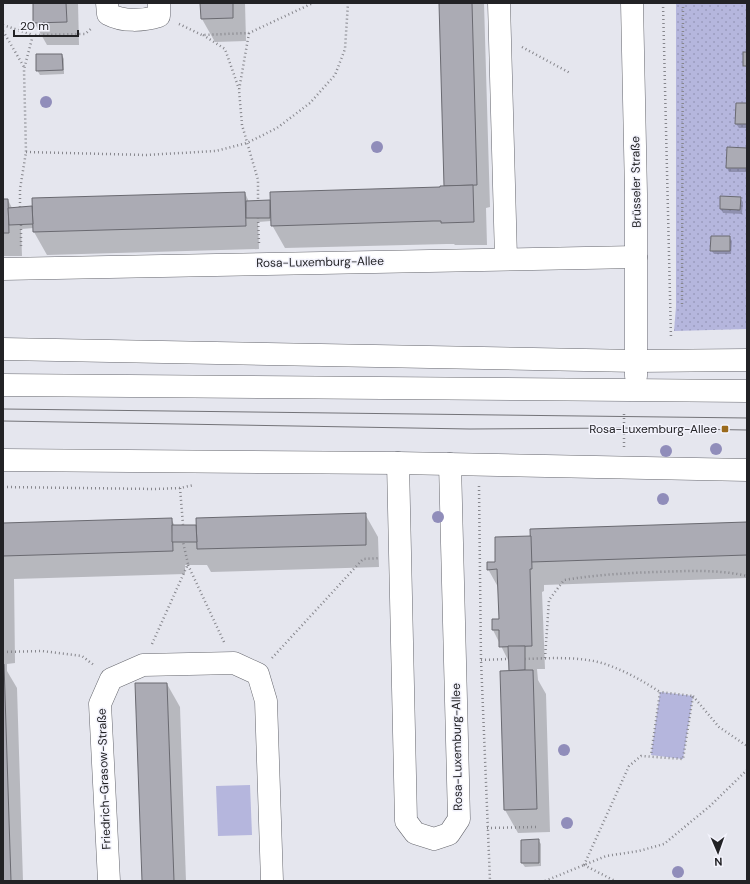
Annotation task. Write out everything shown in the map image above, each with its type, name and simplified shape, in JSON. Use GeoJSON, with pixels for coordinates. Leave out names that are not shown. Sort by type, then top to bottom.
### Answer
{"type":"FeatureCollection","features":[{"type":"Feature","properties":{"kind":"street"},"geometry":{"type":"LineString","coordinates":[[499,3],[506,258]]}},
{"type":"Feature","properties":{"kind":"street","name":"Brüsseler Straße"},"geometry":{"type":"LineString","coordinates":[[632,3],[636,361]]}},
{"type":"Feature","properties":{"kind":"street"},"geometry":{"type":"LineString","coordinates":[[107,9],[117,19],[148,20],[159,10]]}},
{"type":"Feature","properties":{"kind":"street","name":"Rosa-Luxemburg-Allee"},"geometry":{"type":"LineString","coordinates":[[3,269],[506,258],[636,257]]}},
{"type":"Feature","properties":{"kind":"street"},"geometry":{"type":"LineString","coordinates":[[3,349],[636,361],[747,360]]}},
{"type":"Feature","properties":{"kind":"street"},"geometry":{"type":"LineString","coordinates":[[636,361],[636,391]]}},
{"type":"Feature","properties":{"kind":"street"},"geometry":{"type":"LineString","coordinates":[[3,385],[747,391]]}},
{"type":"Feature","properties":{"kind":"street"},"geometry":{"type":"LineString","coordinates":[[3,460],[398,463],[747,470]]}},
{"type":"Feature","properties":{"kind":"street","name":"Rosa-Luxemburg-Allee"},"geometry":{"type":"LineString","coordinates":[[398,463],[406,821],[415,833],[434,839],[449,834],[459,819],[450,464]]}},
{"type":"Feature","properties":{"kind":"street"},"geometry":{"type":"LineString","coordinates":[[111,679],[143,665],[234,663],[258,674],[266,701],[272,881]]}},
{"type":"Feature","properties":{"kind":"street","name":"Friedrich-Grasow-Straße"},"geometry":{"type":"LineString","coordinates":[[109,881],[100,704],[111,679]]}},
{"type":"Feature","properties":{"kind":"path"},"geometry":{"type":"LineString","coordinates":[[202,35],[249,33],[313,3]]}},
{"type":"Feature","properties":{"kind":"path"},"geometry":{"type":"LineString","coordinates":[[26,152],[146,155],[216,151],[247,144],[277,128],[305,107],[335,75],[345,49],[348,3]]}},
{"type":"Feature","properties":{"kind":"path"},"geometry":{"type":"LineString","coordinates":[[663,3],[671,344]]}},
{"type":"Feature","properties":{"kind":"path"},"geometry":{"type":"LineString","coordinates":[[682,304],[683,3]]}},
{"type":"Feature","properties":{"kind":"path"},"geometry":{"type":"LineString","coordinates":[[3,25],[33,36],[85,34],[107,9]]}},
{"type":"Feature","properties":{"kind":"path"},"geometry":{"type":"LineString","coordinates":[[159,10],[225,49],[239,90],[242,125],[258,180],[258,200]]}},
{"type":"Feature","properties":{"kind":"path"},"geometry":{"type":"LineString","coordinates":[[3,31],[24,67]]}},
{"type":"Feature","properties":{"kind":"path"},"geometry":{"type":"LineString","coordinates":[[239,90],[249,33]]}},
{"type":"Feature","properties":{"kind":"path"},"geometry":{"type":"LineString","coordinates":[[20,207],[20,189],[26,152],[24,67],[33,36]]}},
{"type":"Feature","properties":{"kind":"path"},"geometry":{"type":"LineString","coordinates":[[500,36],[570,73]]}},
{"type":"Feature","properties":{"kind":"path"},"geometry":{"type":"LineString","coordinates":[[624,409],[624,468]]}},
{"type":"Feature","properties":{"kind":"path"},"geometry":{"type":"LineString","coordinates":[[486,486],[478,486],[481,660],[490,881]]}},
{"type":"Feature","properties":{"kind":"path"},"geometry":{"type":"LineString","coordinates":[[180,488],[183,525]]}},
{"type":"Feature","properties":{"kind":"path"},"geometry":{"type":"LineString","coordinates":[[183,542],[188,564],[234,663]]}},
{"type":"Feature","properties":{"kind":"path"},"geometry":{"type":"LineString","coordinates":[[258,674],[362,559],[400,558]]}},
{"type":"Feature","properties":{"kind":"path"},"geometry":{"type":"LineString","coordinates":[[143,665],[188,564]]}},
{"type":"Feature","properties":{"kind":"path"},"geometry":{"type":"LineString","coordinates":[[545,658],[549,600],[564,580],[596,574],[691,571],[730,572],[747,576]]}},
{"type":"Feature","properties":{"kind":"path"},"geometry":{"type":"LineString","coordinates":[[3,652],[42,651],[82,656],[111,679]]}},
{"type":"Feature","properties":{"kind":"path"},"geometry":{"type":"LineString","coordinates":[[525,659],[565,658],[606,664],[635,676],[660,692],[692,696],[719,727],[747,746]]}},
{"type":"Feature","properties":{"kind":"path"},"geometry":{"type":"LineString","coordinates":[[481,660],[508,659]]}},
{"type":"Feature","properties":{"kind":"path"},"geometry":{"type":"LineString","coordinates":[[651,755],[660,692]]}},
{"type":"Feature","properties":{"kind":"path"},"geometry":{"type":"LineString","coordinates":[[584,865],[630,766],[641,756],[651,755],[683,759],[692,696]]}},
{"type":"Feature","properties":{"kind":"path"},"geometry":{"type":"LineString","coordinates":[[545,881],[606,856],[639,851],[664,844],[710,806],[747,770]]}},
{"type":"Feature","properties":{"kind":"path"},"geometry":{"type":"LineString","coordinates":[[487,828],[536,827]]}},
{"type":"Feature","properties":{"kind":"path"},"geometry":{"type":"LineString","coordinates":[[584,865],[615,881]]}},
{"type":"Feature","properties":{"kind":"shaded area"},"geometry":{"type":"Polygon","coordinates":[[[676,3],[747,3],[747,329],[674,331],[676,307],[676,3]]]}},
{"type":"Feature","properties":{"kind":"shaded area"},"geometry":{"type":"Polygon","coordinates":[[[660,692],[693,696],[683,759],[651,755],[660,692]]]}},
{"type":"Feature","properties":{"kind":"shaded area"},"geometry":{"type":"Polygon","coordinates":[[[250,785],[252,835],[218,836],[216,786],[250,785]]]}},
{"type":"Feature","properties":{"kind":"building"},"geometry":{"type":"Polygon","coordinates":[[[33,3],[66,3],[67,22],[33,23],[33,3]]]}},
{"type":"Feature","properties":{"kind":"building"},"geometry":{"type":"Polygon","coordinates":[[[200,3],[233,3],[233,18],[201,19],[200,3]]]}},
{"type":"Feature","properties":{"kind":"building"},"geometry":{"type":"Polygon","coordinates":[[[439,3],[472,3],[477,185],[444,186],[439,3]]]}},
{"type":"Feature","properties":{"kind":"building"},"geometry":{"type":"Polygon","coordinates":[[[743,52],[747,52],[747,66],[743,66],[743,52]]]}},
{"type":"Feature","properties":{"kind":"building"},"geometry":{"type":"Polygon","coordinates":[[[36,54],[62,54],[63,70],[36,71],[36,54]]]}},
{"type":"Feature","properties":{"kind":"building"},"geometry":{"type":"Polygon","coordinates":[[[736,103],[747,103],[747,124],[735,124],[736,103]]]}},
{"type":"Feature","properties":{"kind":"building"},"geometry":{"type":"Polygon","coordinates":[[[727,147],[747,148],[747,168],[726,168],[727,147]]]}},
{"type":"Feature","properties":{"kind":"building"},"geometry":{"type":"Polygon","coordinates":[[[473,185],[474,222],[441,223],[441,221],[433,221],[271,226],[270,192],[473,185]]]}},
{"type":"Feature","properties":{"kind":"building"},"geometry":{"type":"Polygon","coordinates":[[[245,192],[246,226],[33,232],[32,198],[245,192]]]}},
{"type":"Feature","properties":{"kind":"building"},"geometry":{"type":"Polygon","coordinates":[[[720,196],[741,197],[740,210],[720,209],[720,196]]]}},
{"type":"Feature","properties":{"kind":"building"},"geometry":{"type":"Polygon","coordinates":[[[3,199],[8,199],[9,233],[3,233],[3,199]]]}},
{"type":"Feature","properties":{"kind":"building"},"geometry":{"type":"Polygon","coordinates":[[[270,200],[270,218],[246,218],[246,201],[270,200]]]}},
{"type":"Feature","properties":{"kind":"building"},"geometry":{"type":"Polygon","coordinates":[[[32,206],[33,224],[9,225],[8,208],[32,206]]]}},
{"type":"Feature","properties":{"kind":"building"},"geometry":{"type":"Polygon","coordinates":[[[711,236],[730,236],[730,251],[710,251],[711,236]]]}},
{"type":"Feature","properties":{"kind":"building"},"geometry":{"type":"Polygon","coordinates":[[[366,513],[366,545],[197,549],[196,518],[366,513]]]}},
{"type":"Feature","properties":{"kind":"building"},"geometry":{"type":"Polygon","coordinates":[[[172,518],[173,551],[3,556],[3,523],[172,518]]]}},
{"type":"Feature","properties":{"kind":"building"},"geometry":{"type":"Polygon","coordinates":[[[747,522],[747,555],[531,562],[530,529],[747,522]]]}},
{"type":"Feature","properties":{"kind":"building"},"geometry":{"type":"Polygon","coordinates":[[[172,525],[196,525],[197,542],[172,542],[172,525]]]}},
{"type":"Feature","properties":{"kind":"building"},"geometry":{"type":"Polygon","coordinates":[[[531,536],[532,569],[530,569],[532,646],[499,647],[499,630],[492,630],[492,619],[499,619],[497,569],[487,570],[487,562],[495,562],[495,537],[531,536]]]}},
{"type":"Feature","properties":{"kind":"building"},"geometry":{"type":"Polygon","coordinates":[[[508,646],[525,646],[525,670],[509,671],[508,646]]]}},
{"type":"Feature","properties":{"kind":"building"},"geometry":{"type":"Polygon","coordinates":[[[4,664],[11,881],[3,881],[4,664]]]}},
{"type":"Feature","properties":{"kind":"building"},"geometry":{"type":"Polygon","coordinates":[[[533,670],[537,809],[504,810],[500,671],[533,670]]]}},
{"type":"Feature","properties":{"kind":"building"},"geometry":{"type":"Polygon","coordinates":[[[135,683],[167,683],[174,881],[142,881],[135,683]]]}},
{"type":"Feature","properties":{"kind":"building"},"geometry":{"type":"Polygon","coordinates":[[[539,839],[539,863],[521,863],[521,840],[539,839]]]}},
{"type":"Feature","properties":{"kind":"tram line"},"geometry":{"type":"LineString","coordinates":[[3,409],[747,418]]}},
{"type":"Feature","properties":{"kind":"tram line"},"geometry":{"type":"LineString","coordinates":[[3,421],[470,429],[624,428],[747,430]]}},
{"type":"Feature","properties":{"kind":"place","name":"Rosa-Luxemburg-Allee"},"geometry":{"type":"Point","coordinates":[725,429]}}]}
